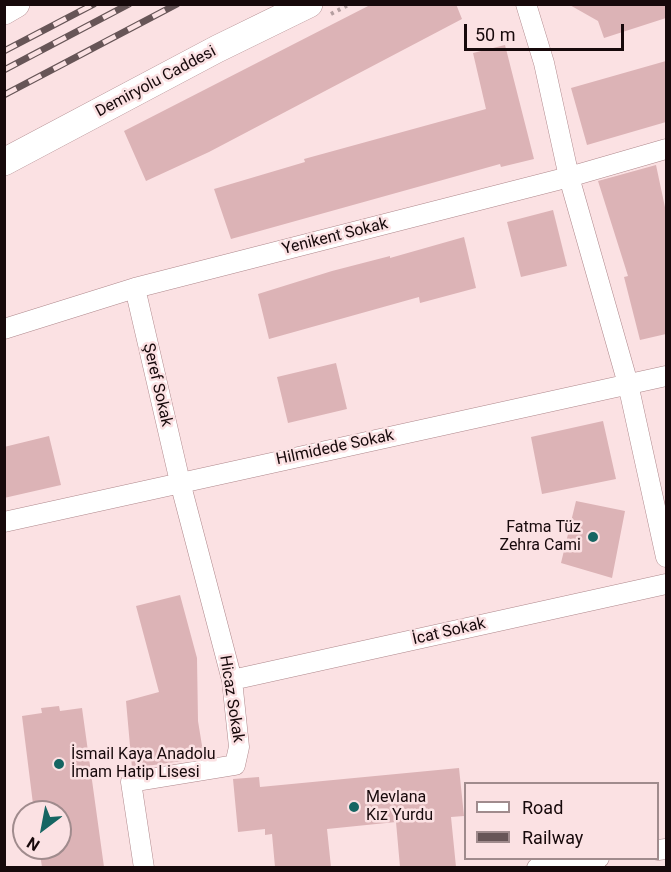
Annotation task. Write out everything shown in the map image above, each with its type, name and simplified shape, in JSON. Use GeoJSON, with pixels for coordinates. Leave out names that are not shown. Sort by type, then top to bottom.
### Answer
{"type":"FeatureCollection","features":[{"type":"Feature","properties":{"kind":"main road"},"geometry":{"type":"LineString","coordinates":[[4,11],[16,4]]}},
{"type":"Feature","properties":{"kind":"main road","name":"Demiryolu Caddesi"},"geometry":{"type":"LineString","coordinates":[[4,162],[309,4]]}},
{"type":"Feature","properties":{"kind":"street"},"geometry":{"type":"LineString","coordinates":[[526,4],[544,63],[569,177],[628,384],[666,557]]}},
{"type":"Feature","properties":{"kind":"street","name":"Yenikent Sokak"},"geometry":{"type":"LineString","coordinates":[[4,329],[135,288],[569,177],[666,149]]}},
{"type":"Feature","properties":{"kind":"street","name":"Şeref Sokak"},"geometry":{"type":"LineString","coordinates":[[135,288],[180,482]]}},
{"type":"Feature","properties":{"kind":"street","name":"Hilmidede Sokak"},"geometry":{"type":"LineString","coordinates":[[4,522],[666,376]]}},
{"type":"Feature","properties":{"kind":"street","name":"Hicaz Sokak"},"geometry":{"type":"LineString","coordinates":[[144,867],[130,782],[235,765],[239,747],[232,680],[180,482]]}},
{"type":"Feature","properties":{"kind":"street","name":"İcat Sokak"},"geometry":{"type":"LineString","coordinates":[[232,680],[666,584]]}},
{"type":"Feature","properties":{"kind":"street"},"geometry":{"type":"LineString","coordinates":[[537,867],[585,860]]}},
{"type":"Feature","properties":{"kind":"building"},"geometry":{"type":"Polygon","coordinates":[[[372,4],[456,4],[462,19],[209,152],[146,181],[124,131],[372,4]]]}},
{"type":"Feature","properties":{"kind":"building"},"geometry":{"type":"Polygon","coordinates":[[[568,4],[666,4],[666,18],[604,38],[598,21],[568,4]]]}},
{"type":"Feature","properties":{"kind":"building"},"geometry":{"type":"Polygon","coordinates":[[[505,45],[534,159],[501,167],[500,164],[231,239],[214,189],[305,162],[304,159],[486,109],[473,53],[505,45]]]}},
{"type":"Feature","properties":{"kind":"building"},"geometry":{"type":"Polygon","coordinates":[[[666,61],[666,122],[587,145],[571,88],[666,61]]]}},
{"type":"Feature","properties":{"kind":"building"},"geometry":{"type":"Polygon","coordinates":[[[656,165],[666,212],[666,334],[640,340],[624,277],[628,276],[598,181],[656,165]]]}},
{"type":"Feature","properties":{"kind":"building"},"geometry":{"type":"Polygon","coordinates":[[[553,210],[567,266],[521,277],[507,222],[553,210]]]}},
{"type":"Feature","properties":{"kind":"building"},"geometry":{"type":"Polygon","coordinates":[[[464,237],[476,288],[420,303],[419,297],[269,339],[258,294],[332,271],[390,256],[390,258],[464,237]]]}},
{"type":"Feature","properties":{"kind":"building"},"geometry":{"type":"Polygon","coordinates":[[[336,363],[347,409],[288,423],[277,377],[336,363]]]}},
{"type":"Feature","properties":{"kind":"building"},"geometry":{"type":"Polygon","coordinates":[[[603,421],[616,479],[542,494],[531,437],[603,421]]]}},
{"type":"Feature","properties":{"kind":"building"},"geometry":{"type":"Polygon","coordinates":[[[49,436],[61,485],[4,498],[4,447],[49,436]]]}},
{"type":"Feature","properties":{"kind":"building","name":"Fatma Tüz Zehra Cami"},"geometry":{"type":"Polygon","coordinates":[[[576,501],[625,511],[612,578],[561,563],[576,501]]]}},
{"type":"Feature","properties":{"kind":"building"},"geometry":{"type":"Polygon","coordinates":[[[180,595],[197,658],[198,721],[204,758],[132,768],[126,701],[159,692],[136,606],[180,595]]]}},
{"type":"Feature","properties":{"kind":"building","name":"İsmail Kaya Anadolu İmam Hatip Lisesi"},"geometry":{"type":"Polygon","coordinates":[[[59,706],[60,711],[82,708],[104,867],[42,867],[41,860],[72,860],[72,800],[32,800],[22,716],[42,713],[41,708],[59,706]]]}},
{"type":"Feature","properties":{"kind":"building"},"geometry":{"type":"Polygon","coordinates":[[[459,768],[464,816],[451,817],[456,867],[400,867],[396,822],[327,829],[331,867],[275,867],[272,834],[265,835],[265,829],[238,832],[233,779],[259,777],[260,787],[459,768]]]}},
{"type":"Feature","properties":{"kind":"railway"},"geometry":{"type":"LineString","coordinates":[[4,51],[94,4]]}},
{"type":"Feature","properties":{"kind":"railway"},"geometry":{"type":"LineString","coordinates":[[4,70],[129,4]]}},
{"type":"Feature","properties":{"kind":"railway"},"geometry":{"type":"LineString","coordinates":[[4,95],[177,4]]}},
{"type":"Feature","properties":{"kind":"place","name":"Fatma Tüz Zehra Cami"},"geometry":{"type":"Point","coordinates":[593,537]}},
{"type":"Feature","properties":{"kind":"place","name":"İsmail Kaya Anadolu İmam Hatip Lisesi"},"geometry":{"type":"Point","coordinates":[59,764]}},
{"type":"Feature","properties":{"kind":"place","name":"Mevlana Kız Yurdu"},"geometry":{"type":"Point","coordinates":[354,807]}}]}
